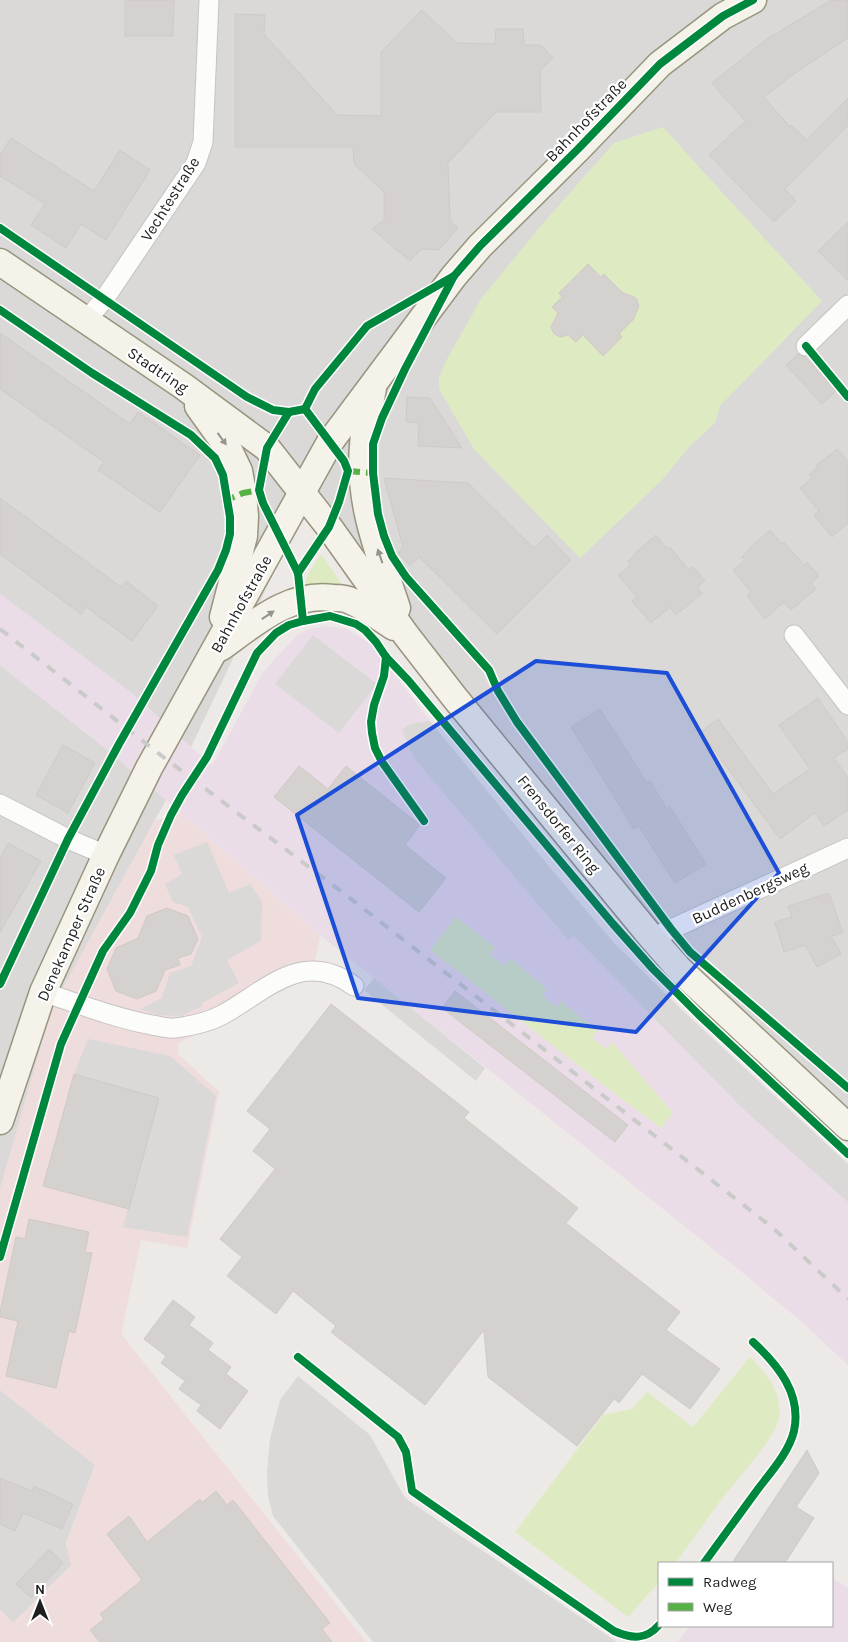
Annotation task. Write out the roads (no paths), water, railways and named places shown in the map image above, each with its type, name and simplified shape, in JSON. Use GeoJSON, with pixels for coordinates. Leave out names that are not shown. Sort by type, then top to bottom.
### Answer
{"type":"FeatureCollection","features":[{"type":"Feature","properties":{"kind":"street","name":"Vechtestraße"},"geometry":{"type":"LineString","coordinates":[[86,321],[105,298],[196,163],[203,142],[208,0]]}},
{"type":"Feature","properties":{"kind":"street","name":"Bahnhofstraße"},"geometry":{"type":"LineString","coordinates":[[158,753],[330,442],[454,276],[480,246],[660,64],[723,16],[753,0]]}},
{"type":"Feature","properties":{"kind":"street","name":"Stadtring"},"geometry":{"type":"LineString","coordinates":[[0,262],[183,386],[267,448],[303,492]]}},
{"type":"Feature","properties":{"kind":"street"},"geometry":{"type":"LineString","coordinates":[[806,346],[848,305]]}},
{"type":"Feature","properties":{"kind":"street"},"geometry":{"type":"LineString","coordinates":[[374,383],[363,444],[364,500],[369,524],[406,636]]}},
{"type":"Feature","properties":{"kind":"street"},"geometry":{"type":"LineString","coordinates":[[183,386],[228,448],[238,471],[243,492],[244,536],[214,653]]}},
{"type":"Feature","properties":{"kind":"street","name":"Frensdorfer Ring"},"geometry":{"type":"LineString","coordinates":[[303,492],[406,636],[652,938],[680,970],[848,1127]]}},
{"type":"Feature","properties":{"kind":"street"},"geometry":{"type":"LineString","coordinates":[[214,653],[279,607],[301,599],[325,597],[350,600],[374,613],[406,636]]}},
{"type":"Feature","properties":{"kind":"street"},"geometry":{"type":"LineString","coordinates":[[794,635],[848,705]]}},
{"type":"Feature","properties":{"kind":"street","name":"Denekamper Straße"},"geometry":{"type":"LineString","coordinates":[[0,1121],[43,992],[106,855],[158,753]]}},
{"type":"Feature","properties":{"kind":"street"},"geometry":{"type":"LineString","coordinates":[[0,804],[68,839],[106,855]]}},
{"type":"Feature","properties":{"kind":"street","name":"Buddenbergsweg"},"geometry":{"type":"LineString","coordinates":[[652,938],[848,848]]}},
{"type":"Feature","properties":{"kind":"street"},"geometry":{"type":"LineString","coordinates":[[43,992],[140,1023],[172,1029],[199,1025],[221,1016],[274,982],[299,973],[320,970],[342,977],[354,986]]}},
{"type":"Feature","properties":{"kind":"railway"},"geometry":{"type":"LineString","coordinates":[[0,629],[158,753],[346,895],[773,1228],[848,1299]]}}]}
